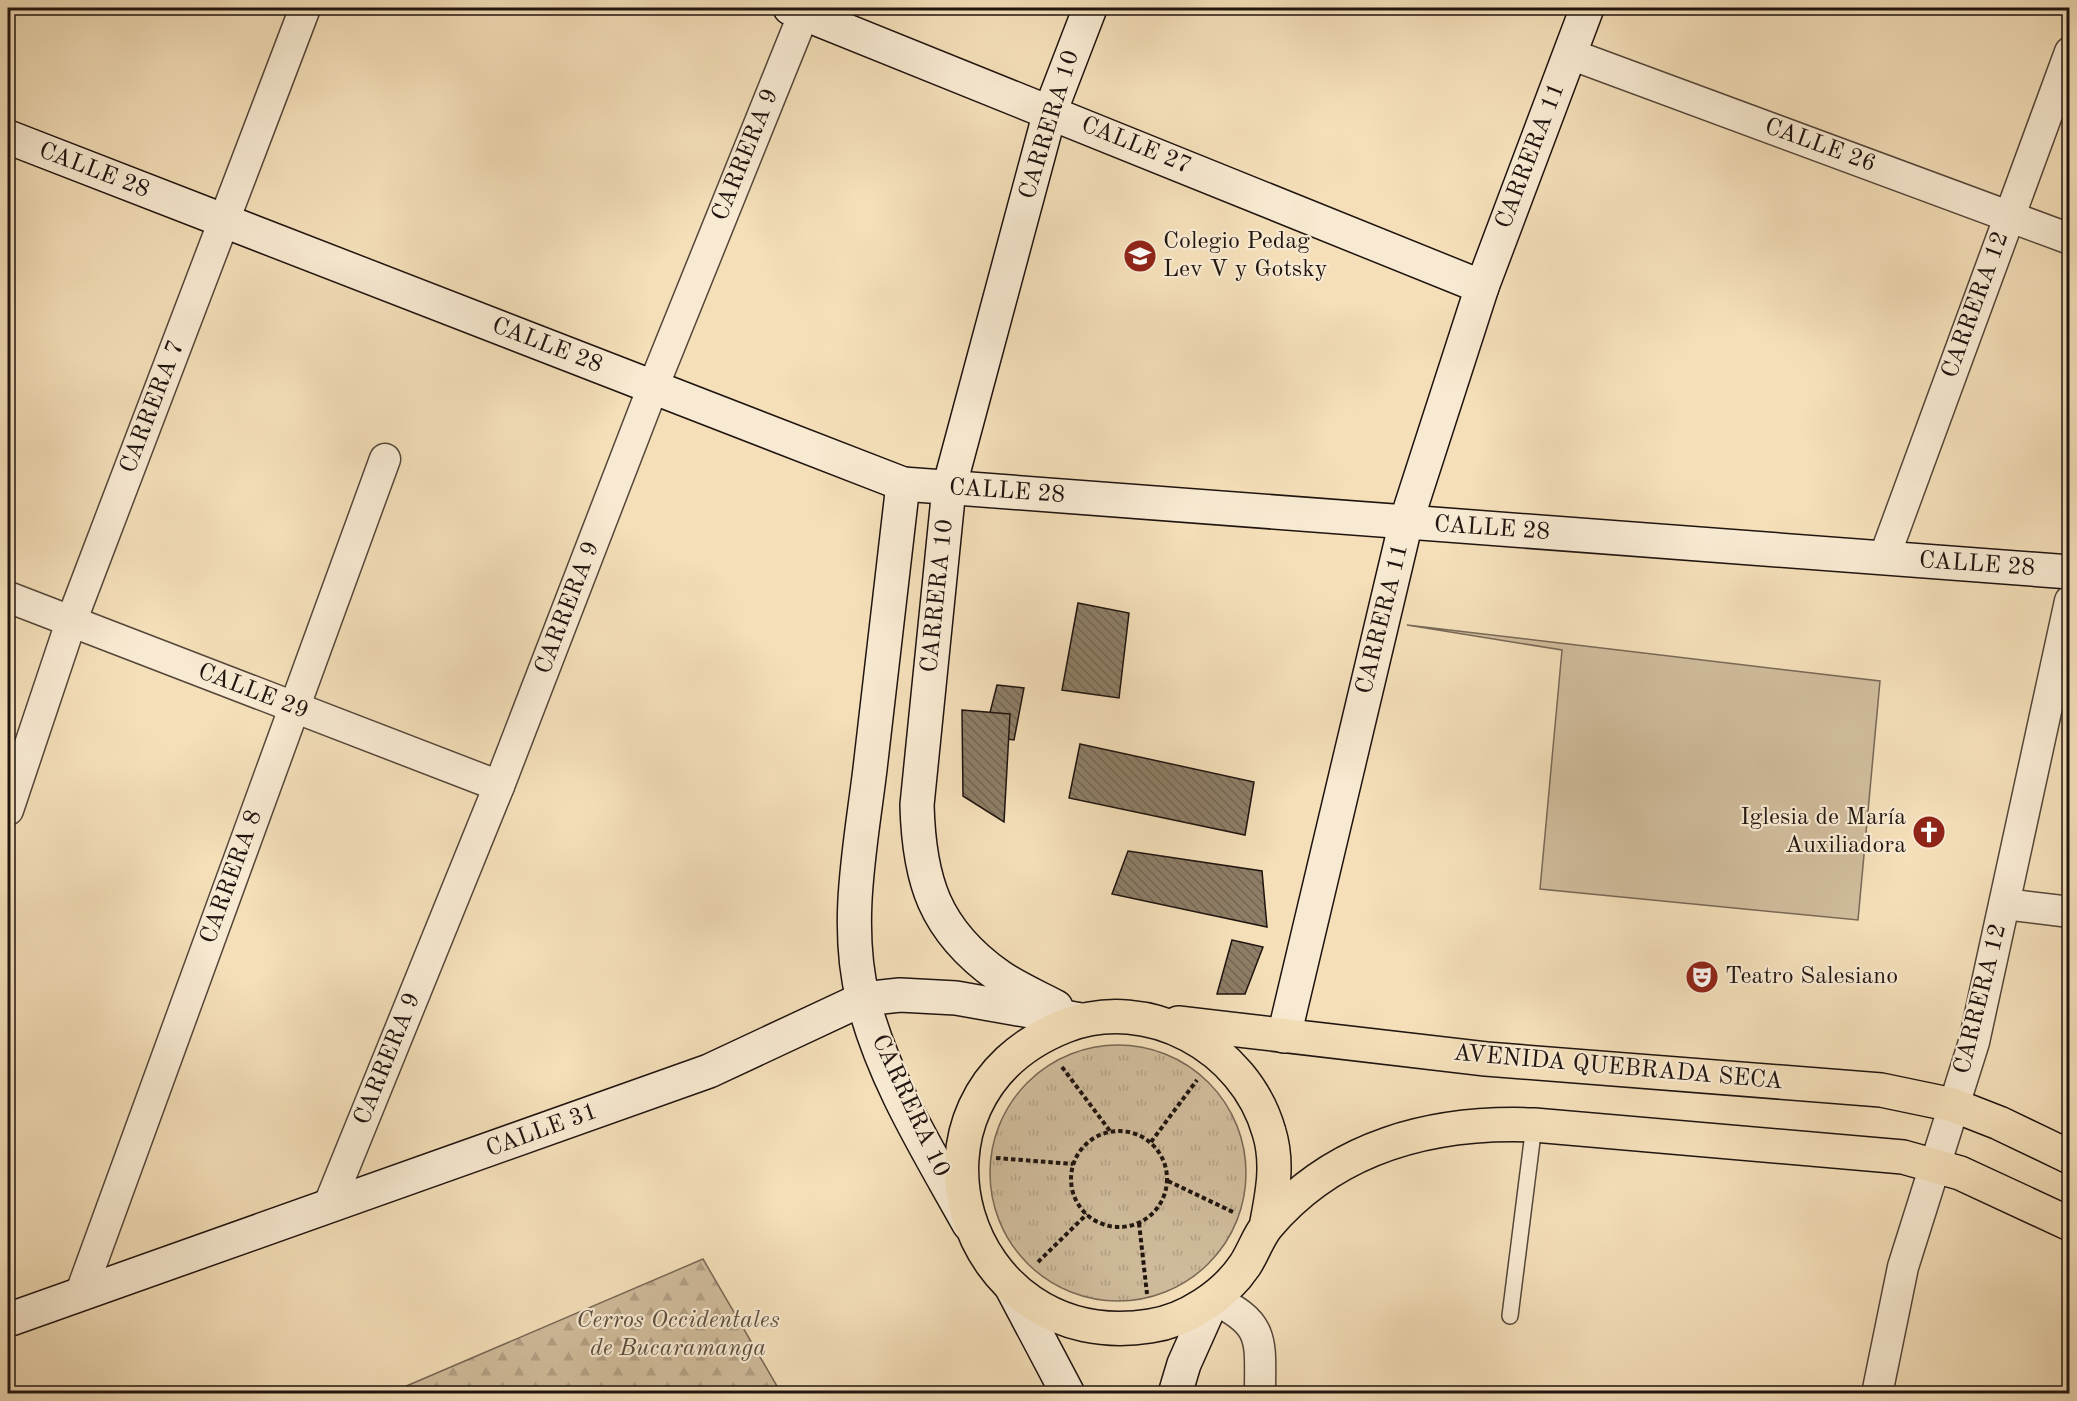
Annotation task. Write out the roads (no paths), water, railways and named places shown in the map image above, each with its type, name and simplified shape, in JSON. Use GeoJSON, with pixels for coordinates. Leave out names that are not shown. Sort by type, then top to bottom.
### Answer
{"type":"FeatureCollection","features":[{"type":"Feature","properties":{"kind":"main road"},"geometry":{"type":"LineString","coordinates":[[1266,1227],[1275,1180],[1270,1132],[1250,1088],[1218,1052],[1188,1033],[1155,1021],[1118,1016],[1081,1020],[1040,1036],[1010,1058],[986,1087],[970,1119],[962,1155],[962,1190],[969,1224],[987,1259],[1012,1288],[1054,1315],[1102,1329],[1152,1326],[1184,1316],[1213,1299],[1244,1267],[1266,1227],[1308,1187],[1343,1164],[1390,1142],[1447,1127],[1488,1123],[1534,1125],[1903,1156],[1935,1164],[1986,1184],[2070,1224]]}},
{"type":"Feature","properties":{"kind":"main road","name":"AVENIDA QUEBRADA SECA"},"geometry":{"type":"LineString","coordinates":[[1155,1021],[1486,1059],[1881,1090],[1953,1105],[1999,1123],[2070,1157]]}},
{"type":"Feature","properties":{"kind":"street","name":"CARRERA 7"},"geometry":{"type":"LineString","coordinates":[[8,810],[71,622],[305,8]]}},
{"type":"Feature","properties":{"kind":"street","name":"CARRERA 10"},"geometry":{"type":"LineString","coordinates":[[1081,1020],[999,976],[967,950],[945,922],[927,887],[918,845],[917,805],[949,488],[1050,112],[1089,8]]}},
{"type":"Feature","properties":{"kind":"street","name":"CARRERA 11"},"geometry":{"type":"LineString","coordinates":[[1284,1036],[1406,522],[1482,286],[1587,8]]}},
{"type":"Feature","properties":{"kind":"street","name":"CALLE 27"},"geometry":{"type":"LineString","coordinates":[[800,9],[1482,286]]}},
{"type":"Feature","properties":{"kind":"street","name":"CARRERA 9"},"geometry":{"type":"LineString","coordinates":[[328,1207],[499,786],[800,9]]}},
{"type":"Feature","properties":{"kind":"street","name":"CARRERA 12"},"geometry":{"type":"LineString","coordinates":[[1884,558],[2070,52]]}},
{"type":"Feature","properties":{"kind":"street","name":"CALLE 26"},"geometry":{"type":"LineString","coordinates":[[1570,54],[2070,239]]}},
{"type":"Feature","properties":{"kind":"street","name":"CALLE 28"},"geometry":{"type":"LineString","coordinates":[[8,137],[903,484],[2070,572]]}},
{"type":"Feature","properties":{"kind":"street","name":"CARRERA 8"},"geometry":{"type":"LineString","coordinates":[[80,1295],[385,459]]}},
{"type":"Feature","properties":{"kind":"street","name":"CARRERA 10"},"geometry":{"type":"LineString","coordinates":[[903,484],[856,889],[856,960],[863,999],[883,1061],[922,1141],[969,1224]]}},
{"type":"Feature","properties":{"kind":"street","name":"CALLE 29"},"geometry":{"type":"LineString","coordinates":[[8,597],[499,786]]}},
{"type":"Feature","properties":{"kind":"street","name":"CARRERA 12"},"geometry":{"type":"LineString","coordinates":[[1877,1394],[1903,1267],[1974,1042],[2070,601]]}},
{"type":"Feature","properties":{"kind":"street"},"geometry":{"type":"LineString","coordinates":[[2005,904],[2070,912]]}},
{"type":"Feature","properties":{"kind":"street","name":"CALLE 31"},"geometry":{"type":"LineString","coordinates":[[8,1320],[709,1071],[863,999],[900,995],[956,998],[1081,1020]]}},
{"type":"Feature","properties":{"kind":"street"},"geometry":{"type":"LineString","coordinates":[[1012,1288],[1068,1394]]}},
{"type":"Feature","properties":{"kind":"street"},"geometry":{"type":"LineString","coordinates":[[1175,1394],[1184,1364],[1213,1299],[1236,1310],[1254,1326],[1260,1344],[1260,1394]]}},
{"type":"Feature","properties":{"kind":"lane"},"geometry":{"type":"LineString","coordinates":[[1510,1316],[1534,1125]]}},
{"type":"Feature","properties":{"kind":"place","name":"Colegio Pedag Lev V y Gotsky"},"geometry":{"type":"Point","coordinates":[1140,256]}},
{"type":"Feature","properties":{"kind":"place","name":"Iglesia de María Auxiliadora"},"geometry":{"type":"Point","coordinates":[1929,832]}},
{"type":"Feature","properties":{"kind":"place","name":"Teatro Salesiano"},"geometry":{"type":"Point","coordinates":[1702,977]}},
{"type":"Feature","properties":{"kind":"park label","name":"Cerros Occidentales de Bucaramanga"},"geometry":{"type":"Point","coordinates":[678,1335]}}]}
